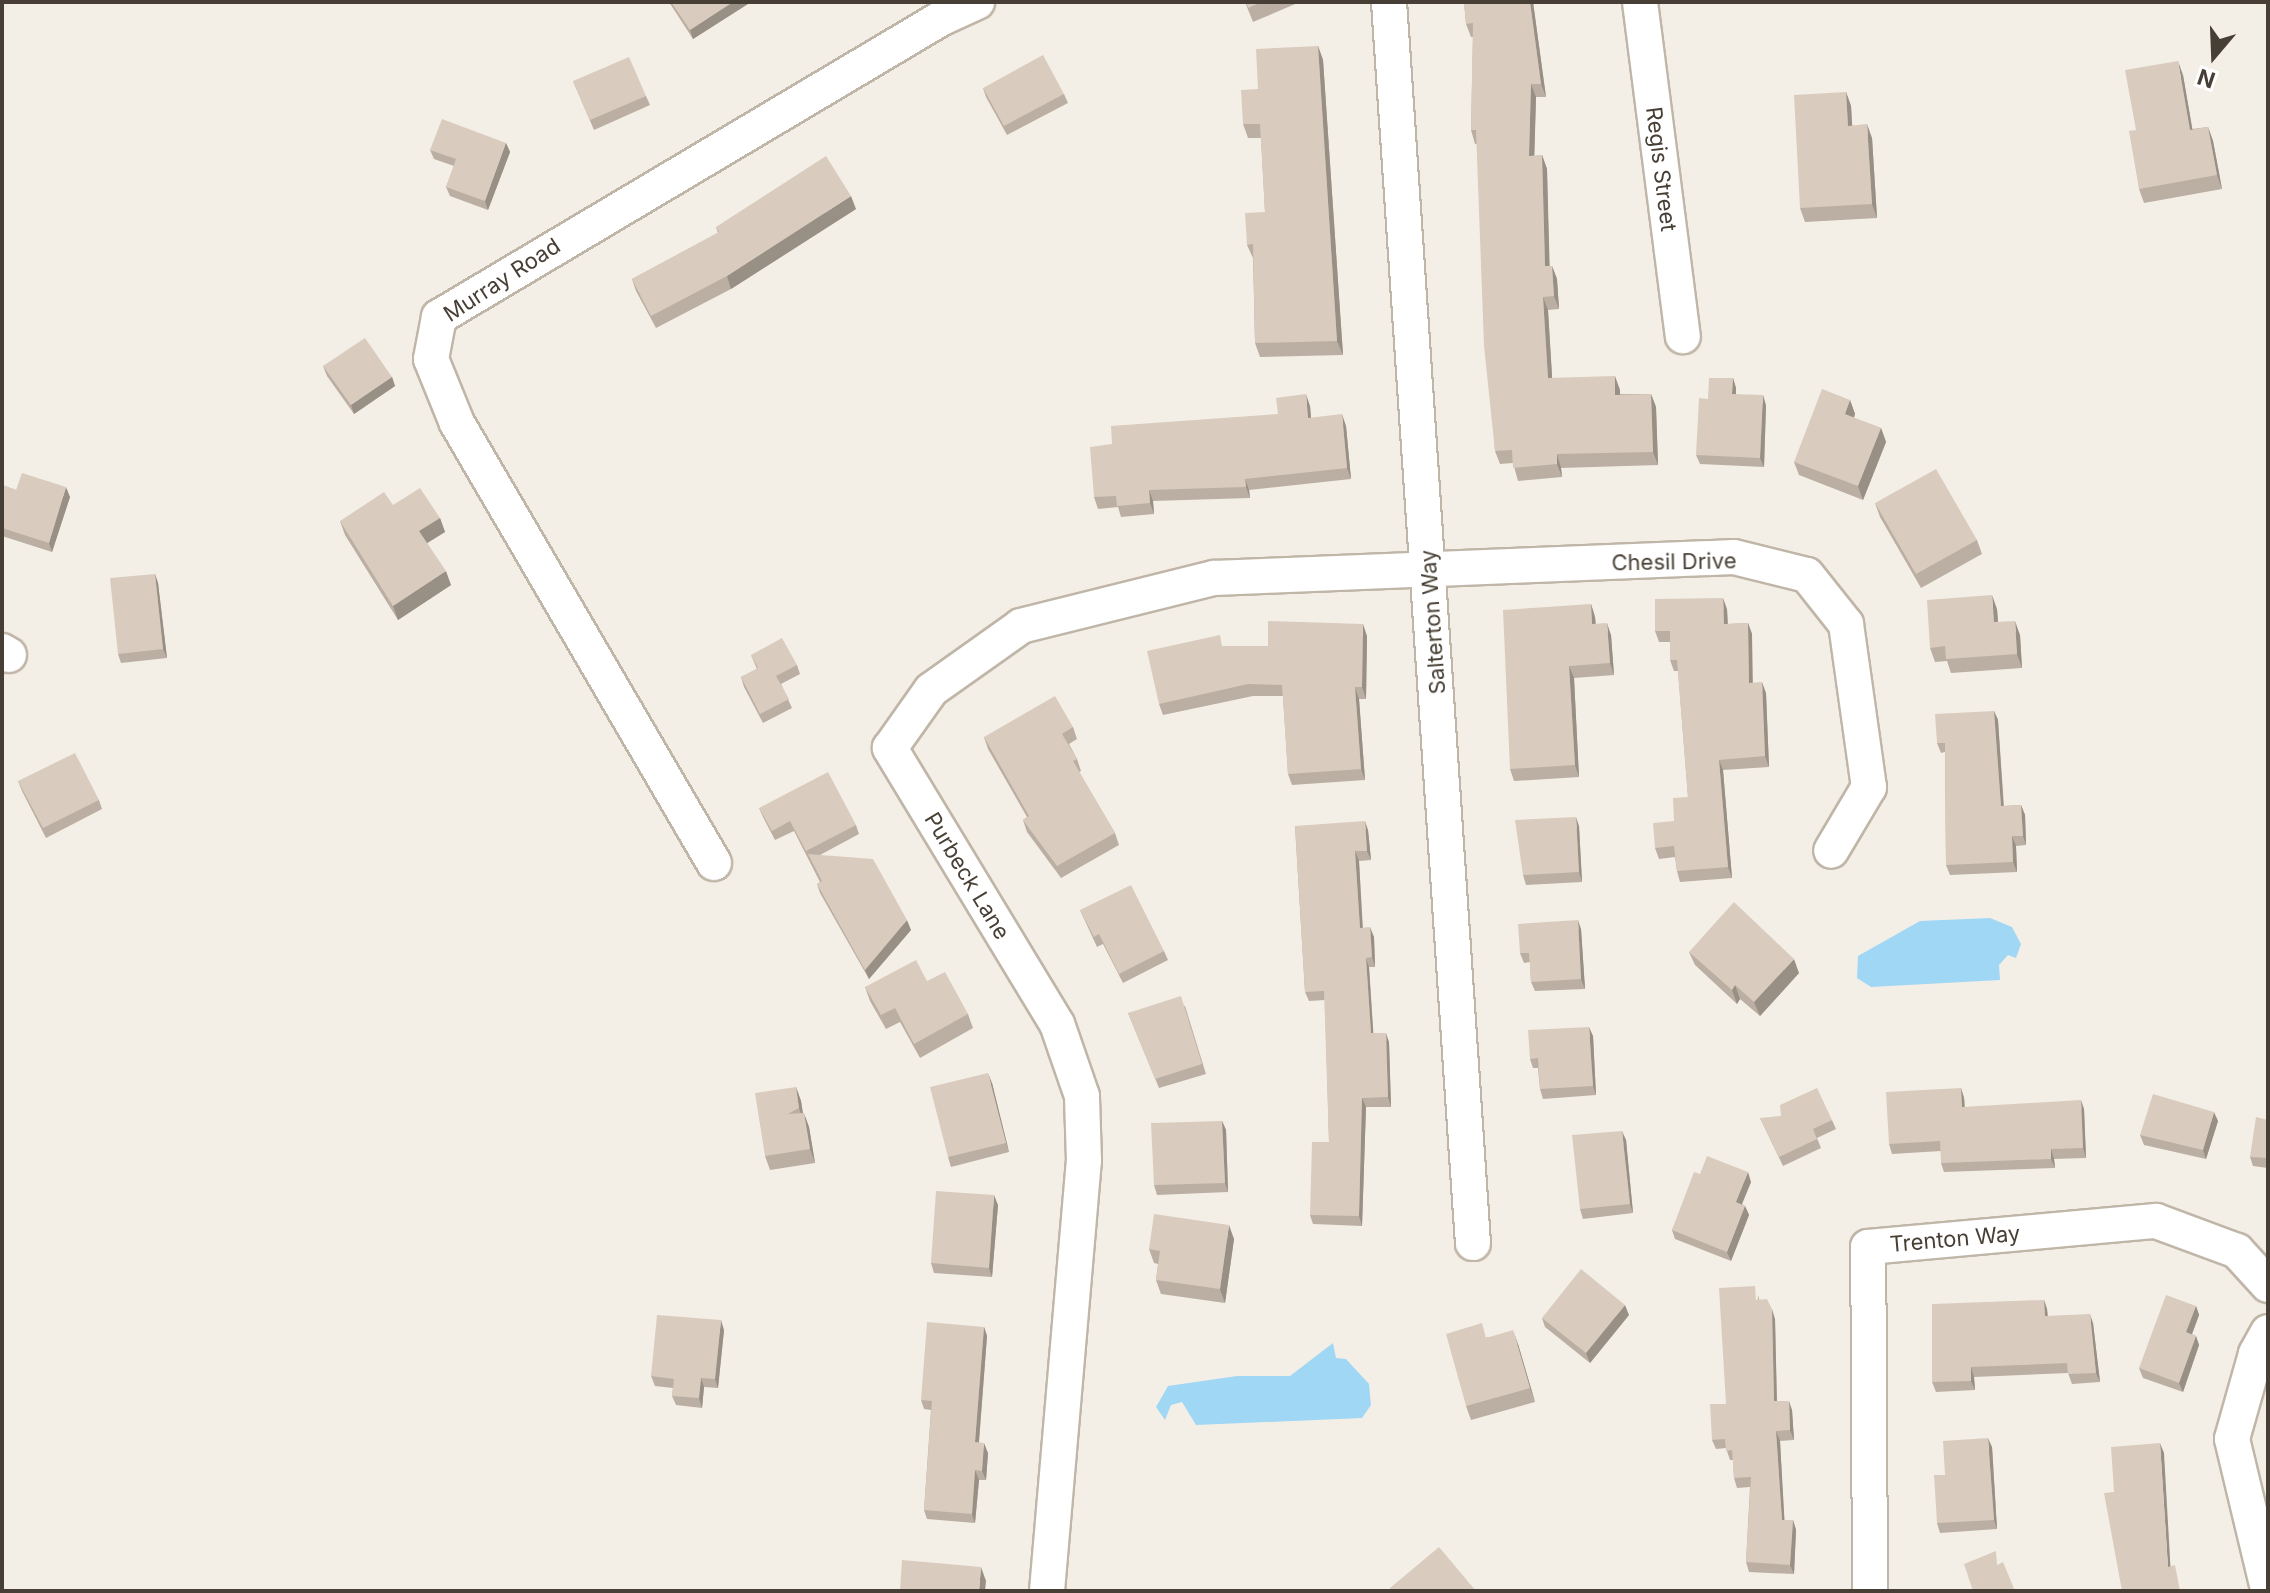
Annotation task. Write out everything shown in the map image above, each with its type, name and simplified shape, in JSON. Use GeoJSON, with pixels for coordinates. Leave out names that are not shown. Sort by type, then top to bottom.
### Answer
{"type":"FeatureCollection","features":[{"type":"Feature","properties":{"kind":"street","name":"Murray Road"},"geometry":{"type":"LineString","coordinates":[[714,863],[457,423],[431,359],[439,317],[912,35],[977,2]]}},
{"type":"Feature","properties":{"kind":"street","name":"Salterton Way"},"geometry":{"type":"LineString","coordinates":[[1389,2],[1430,572],[1473,1243]]}},
{"type":"Feature","properties":{"kind":"street","name":"Regis Street"},"geometry":{"type":"LineString","coordinates":[[1640,2],[1683,336]]}},
{"type":"Feature","properties":{"kind":"street","name":"Chesil Drive"},"geometry":{"type":"LineString","coordinates":[[1430,572],[1734,557],[1807,575],[1846,624],[1869,787],[1831,851]]}},
{"type":"Feature","properties":{"kind":"street","name":"Purbeck Lane"},"geometry":{"type":"LineString","coordinates":[[1047,1591],[1084,1161],[1082,1096],[1057,1024],[890,748],[931,690],[1021,626],[1214,578],[1430,572]]}},
{"type":"Feature","properties":{"kind":"street","name":"Trenton Way"},"geometry":{"type":"LineString","coordinates":[[1870,1591],[1868,1247],[2156,1221],[2237,1251],[2268,1285]]}},
{"type":"Feature","properties":{"kind":"street"},"geometry":{"type":"LineString","coordinates":[[2268,1332],[2256,1354],[2232,1439],[2268,1589]]}},
{"type":"Feature","properties":{"kind":"water"},"geometry":{"type":"Polygon","coordinates":[[[1990,918],[2012,927],[2021,944],[2016,958],[2008,955],[1999,965],[2000,980],[1871,987],[1857,978],[1858,956],[1920,921],[1990,918]]]}},
{"type":"Feature","properties":{"kind":"water"},"geometry":{"type":"Polygon","coordinates":[[[1333,1343],[1336,1358],[1346,1359],[1369,1384],[1371,1405],[1362,1418],[1196,1425],[1182,1402],[1171,1405],[1165,1420],[1156,1407],[1168,1386],[1237,1376],[1290,1376],[1333,1343]]]}},
{"type":"Feature","properties":{"kind":"building"},"geometry":{"type":"Polygon","coordinates":[[[671,2],[733,2],[690,30],[671,2]]]}},
{"type":"Feature","properties":{"kind":"building"},"geometry":{"type":"Polygon","coordinates":[[[1246,2],[1262,2],[1248,8],[1246,2]]]}},
{"type":"Feature","properties":{"kind":"building"},"geometry":{"type":"Polygon","coordinates":[[[1464,2],[1530,2],[1541,84],[1531,84],[1529,156],[1542,155],[1545,266],[1552,266],[1554,296],[1543,297],[1548,378],[1615,376],[1615,395],[1651,394],[1653,452],[1557,454],[1557,464],[1513,468],[1512,450],[1495,451],[1484,346],[1476,130],[1471,130],[1473,23],[1466,24],[1464,2]]]}},
{"type":"Feature","properties":{"kind":"building"},"geometry":{"type":"Polygon","coordinates":[[[1318,46],[1337,341],[1255,343],[1253,244],[1247,245],[1245,213],[1265,212],[1260,124],[1243,124],[1241,90],[1258,89],[1256,49],[1318,46]]]}},
{"type":"Feature","properties":{"kind":"building"},"geometry":{"type":"Polygon","coordinates":[[[1043,55],[1064,94],[1004,126],[983,88],[1043,55]]]}},
{"type":"Feature","properties":{"kind":"building"},"geometry":{"type":"Polygon","coordinates":[[[629,57],[646,96],[590,120],[573,81],[629,57]]]}},
{"type":"Feature","properties":{"kind":"building"},"geometry":{"type":"Polygon","coordinates":[[[2178,61],[2190,130],[2208,127],[2217,175],[2139,189],[2129,131],[2136,130],[2125,70],[2178,61]]]}},
{"type":"Feature","properties":{"kind":"building"},"geometry":{"type":"Polygon","coordinates":[[[1846,92],[1848,126],[1867,124],[1872,204],[1800,208],[1794,95],[1846,92]]]}},
{"type":"Feature","properties":{"kind":"building"},"geometry":{"type":"Polygon","coordinates":[[[442,119],[506,143],[485,201],[446,187],[456,159],[430,150],[442,119]]]}},
{"type":"Feature","properties":{"kind":"building"},"geometry":{"type":"Polygon","coordinates":[[[826,156],[851,196],[727,276],[651,316],[632,279],[719,232],[716,227],[826,156]]]}},
{"type":"Feature","properties":{"kind":"building"},"geometry":{"type":"Polygon","coordinates":[[[365,338],[392,377],[351,405],[323,366],[365,338]]]}},
{"type":"Feature","properties":{"kind":"building"},"geometry":{"type":"Polygon","coordinates":[[[1709,378],[1733,378],[1732,394],[1763,395],[1760,458],[1696,455],[1699,398],[1708,399],[1709,378]]]}},
{"type":"Feature","properties":{"kind":"building"},"geometry":{"type":"Polygon","coordinates":[[[1822,389],[1850,400],[1845,414],[1881,428],[1858,486],[1794,462],[1822,389]]]}},
{"type":"Feature","properties":{"kind":"building"},"geometry":{"type":"Polygon","coordinates":[[[1306,394],[1308,418],[1342,414],[1347,468],[1245,479],[1246,487],[1149,490],[1150,503],[1117,506],[1116,496],[1094,497],[1090,447],[1112,444],[1111,426],[1278,414],[1276,398],[1306,394]]]}},
{"type":"Feature","properties":{"kind":"building"},"geometry":{"type":"Polygon","coordinates":[[[1936,469],[1977,540],[1916,574],[1875,503],[1936,469]]]}},
{"type":"Feature","properties":{"kind":"building"},"geometry":{"type":"Polygon","coordinates":[[[22,473],[66,487],[49,543],[2,528],[2,485],[16,490],[22,473]]]}},
{"type":"Feature","properties":{"kind":"building"},"geometry":{"type":"Polygon","coordinates":[[[420,488],[440,518],[419,531],[446,571],[393,606],[340,521],[384,492],[393,505],[420,488]]]}},
{"type":"Feature","properties":{"kind":"building"},"geometry":{"type":"Polygon","coordinates":[[[155,574],[163,649],[118,654],[110,578],[155,574]]]}},
{"type":"Feature","properties":{"kind":"building"},"geometry":{"type":"Polygon","coordinates":[[[1992,595],[1994,622],[2015,621],[2017,654],[1946,659],[1945,646],[1930,648],[1927,600],[1992,595]]]}},
{"type":"Feature","properties":{"kind":"building"},"geometry":{"type":"Polygon","coordinates":[[[1723,598],[1724,624],[1748,623],[1749,683],[1762,682],[1765,756],[1719,760],[1728,867],[1677,871],[1674,846],[1655,848],[1653,823],[1674,821],[1673,798],[1688,797],[1677,660],[1670,660],[1670,631],[1655,631],[1655,599],[1723,598]]]}},
{"type":"Feature","properties":{"kind":"building"},"geometry":{"type":"Polygon","coordinates":[[[1591,604],[1592,624],[1607,623],[1610,663],[1569,666],[1575,765],[1510,769],[1503,610],[1591,604]]]}},
{"type":"Feature","properties":{"kind":"building"},"geometry":{"type":"Polygon","coordinates":[[[1268,621],[1363,624],[1362,687],[1355,687],[1361,769],[1288,774],[1282,685],[1248,684],[1159,704],[1147,651],[1220,635],[1222,646],[1268,646],[1268,621]]]}},
{"type":"Feature","properties":{"kind":"building"},"geometry":{"type":"Polygon","coordinates":[[[782,638],[797,665],[776,676],[789,699],[760,714],[741,677],[758,668],[751,655],[782,638]]]}},
{"type":"Feature","properties":{"kind":"building"},"geometry":{"type":"Polygon","coordinates":[[[1055,696],[1073,727],[1062,734],[1077,759],[1073,761],[1115,833],[1057,866],[1023,820],[1029,816],[984,737],[1055,696]]]}},
{"type":"Feature","properties":{"kind":"building"},"geometry":{"type":"Polygon","coordinates":[[[1994,711],[2001,806],[2021,805],[2023,836],[2012,836],[2013,862],[1946,865],[1945,743],[1937,743],[1935,714],[1994,711]]]}},
{"type":"Feature","properties":{"kind":"building"},"geometry":{"type":"Polygon","coordinates":[[[75,753],[99,800],[43,828],[18,781],[75,753]]]}},
{"type":"Feature","properties":{"kind":"building"},"geometry":{"type":"Polygon","coordinates":[[[828,772],[856,825],[806,851],[790,821],[772,831],[759,808],[828,772]]]}},
{"type":"Feature","properties":{"kind":"building"},"geometry":{"type":"Polygon","coordinates":[[[1576,817],[1579,872],[1523,875],[1515,820],[1576,817]]]}},
{"type":"Feature","properties":{"kind":"building"},"geometry":{"type":"Polygon","coordinates":[[[1365,821],[1367,851],[1355,851],[1360,928],[1370,927],[1372,957],[1366,958],[1371,1033],[1386,1033],[1388,1097],[1362,1098],[1359,1216],[1310,1215],[1312,1142],[1329,1142],[1324,991],[1305,992],[1295,826],[1365,821]]]}},
{"type":"Feature","properties":{"kind":"building"},"geometry":{"type":"Polygon","coordinates":[[[808,854],[873,859],[907,920],[865,970],[817,884],[822,881],[808,854]]]}},
{"type":"Feature","properties":{"kind":"building"},"geometry":{"type":"Polygon","coordinates":[[[1131,885],[1164,951],[1119,974],[1099,934],[1094,937],[1080,910],[1131,885]]]}},
{"type":"Feature","properties":{"kind":"building"},"geometry":{"type":"Polygon","coordinates":[[[1734,902],[1794,959],[1754,1002],[1735,985],[1732,990],[1689,952],[1734,902]]]}},
{"type":"Feature","properties":{"kind":"building"},"geometry":{"type":"Polygon","coordinates":[[[1578,920],[1581,979],[1531,982],[1529,953],[1520,953],[1518,924],[1578,920]]]}},
{"type":"Feature","properties":{"kind":"building"},"geometry":{"type":"Polygon","coordinates":[[[916,960],[927,981],[945,972],[968,1014],[914,1044],[895,1008],[881,1015],[865,987],[916,960]]]}},
{"type":"Feature","properties":{"kind":"building"},"geometry":{"type":"Polygon","coordinates":[[[1181,996],[1202,1064],[1155,1079],[1128,1013],[1181,996]]]}},
{"type":"Feature","properties":{"kind":"building"},"geometry":{"type":"Polygon","coordinates":[[[1589,1027],[1593,1086],[1540,1089],[1538,1058],[1530,1059],[1528,1030],[1589,1027]]]}},
{"type":"Feature","properties":{"kind":"building"},"geometry":{"type":"Polygon","coordinates":[[[988,1073],[1006,1143],[948,1157],[930,1087],[988,1073]]]}},
{"type":"Feature","properties":{"kind":"building"},"geometry":{"type":"Polygon","coordinates":[[[796,1087],[799,1108],[788,1114],[804,1113],[810,1149],[765,1156],[755,1093],[796,1087]]]}},
{"type":"Feature","properties":{"kind":"building"},"geometry":{"type":"Polygon","coordinates":[[[1817,1088],[1832,1120],[1813,1129],[1817,1139],[1779,1157],[1760,1118],[1781,1116],[1780,1105],[1817,1088]]]}},
{"type":"Feature","properties":{"kind":"building"},"geometry":{"type":"Polygon","coordinates":[[[1961,1088],[1962,1107],[2081,1100],[2083,1148],[2051,1149],[2051,1159],[1941,1163],[1940,1141],[1889,1144],[1886,1092],[1961,1088]]]}},
{"type":"Feature","properties":{"kind":"building"},"geometry":{"type":"Polygon","coordinates":[[[2153,1094],[2214,1112],[2203,1150],[2140,1135],[2153,1094]]]}},
{"type":"Feature","properties":{"kind":"building"},"geometry":{"type":"Polygon","coordinates":[[[2256,1117],[2268,1120],[2268,1158],[2250,1157],[2256,1117]]]}},
{"type":"Feature","properties":{"kind":"building"},"geometry":{"type":"Polygon","coordinates":[[[1222,1121],[1225,1183],[1154,1185],[1151,1123],[1222,1121]]]}},
{"type":"Feature","properties":{"kind":"building"},"geometry":{"type":"Polygon","coordinates":[[[1622,1131],[1630,1204],[1580,1209],[1572,1135],[1622,1131]]]}},
{"type":"Feature","properties":{"kind":"building"},"geometry":{"type":"Polygon","coordinates":[[[1707,1156],[1748,1172],[1736,1202],[1745,1206],[1727,1252],[1672,1230],[1694,1172],[1700,1174],[1707,1156]]]}},
{"type":"Feature","properties":{"kind":"building"},"geometry":{"type":"Polygon","coordinates":[[[936,1191],[994,1195],[989,1268],[931,1263],[936,1191]]]}},
{"type":"Feature","properties":{"kind":"building"},"geometry":{"type":"Polygon","coordinates":[[[1154,1214],[1229,1225],[1220,1289],[1156,1280],[1160,1251],[1149,1249],[1154,1214]]]}},
{"type":"Feature","properties":{"kind":"building"},"geometry":{"type":"Polygon","coordinates":[[[1581,1269],[1625,1305],[1586,1353],[1542,1318],[1581,1269]]]}},
{"type":"Feature","properties":{"kind":"building"},"geometry":{"type":"Polygon","coordinates":[[[1755,1286],[1756,1300],[1767,1299],[1772,1309],[1774,1401],[1789,1401],[1790,1430],[1776,1431],[1782,1520],[1793,1520],[1790,1565],[1746,1562],[1751,1477],[1734,1478],[1732,1450],[1726,1451],[1725,1439],[1712,1440],[1710,1404],[1726,1404],[1719,1288],[1755,1286]]]}},
{"type":"Feature","properties":{"kind":"building"},"geometry":{"type":"Polygon","coordinates":[[[2166,1295],[2196,1306],[2186,1332],[2196,1336],[2179,1383],[2139,1368],[2166,1295]]]}},
{"type":"Feature","properties":{"kind":"building"},"geometry":{"type":"Polygon","coordinates":[[[2044,1300],[2045,1316],[2090,1314],[2096,1373],[2068,1374],[2067,1363],[1971,1367],[1971,1381],[1932,1382],[1932,1304],[2044,1300]]]}},
{"type":"Feature","properties":{"kind":"building"},"geometry":{"type":"Polygon","coordinates":[[[657,1315],[721,1320],[715,1379],[701,1378],[699,1398],[672,1396],[674,1379],[651,1376],[657,1315]]]}},
{"type":"Feature","properties":{"kind":"building"},"geometry":{"type":"Polygon","coordinates":[[[927,1322],[984,1327],[975,1442],[984,1443],[982,1471],[975,1470],[972,1514],[924,1510],[932,1401],[921,1400],[927,1322]]]}},
{"type":"Feature","properties":{"kind":"building"},"geometry":{"type":"Polygon","coordinates":[[[1482,1323],[1486,1338],[1513,1330],[1530,1388],[1466,1406],[1446,1334],[1482,1323]]]}},
{"type":"Feature","properties":{"kind":"building"},"geometry":{"type":"Polygon","coordinates":[[[1988,1438],[1994,1520],[1937,1523],[1934,1475],[1945,1475],[1943,1441],[1988,1438]]]}},
{"type":"Feature","properties":{"kind":"building"},"geometry":{"type":"Polygon","coordinates":[[[2160,1443],[2168,1567],[2175,1565],[2180,1591],[2122,1591],[2104,1493],[2114,1492],[2111,1447],[2160,1443]]]}},
{"type":"Feature","properties":{"kind":"building"},"geometry":{"type":"Polygon","coordinates":[[[1439,1547],[1476,1591],[1392,1591],[1390,1588],[1439,1547]]]}},
{"type":"Feature","properties":{"kind":"building"},"geometry":{"type":"Polygon","coordinates":[[[1996,1551],[1997,1565],[2003,1562],[2015,1591],[1973,1591],[1964,1564],[1996,1551]]]}},
{"type":"Feature","properties":{"kind":"building"},"geometry":{"type":"Polygon","coordinates":[[[902,1560],[981,1567],[979,1591],[900,1591],[902,1560]]]}}]}
